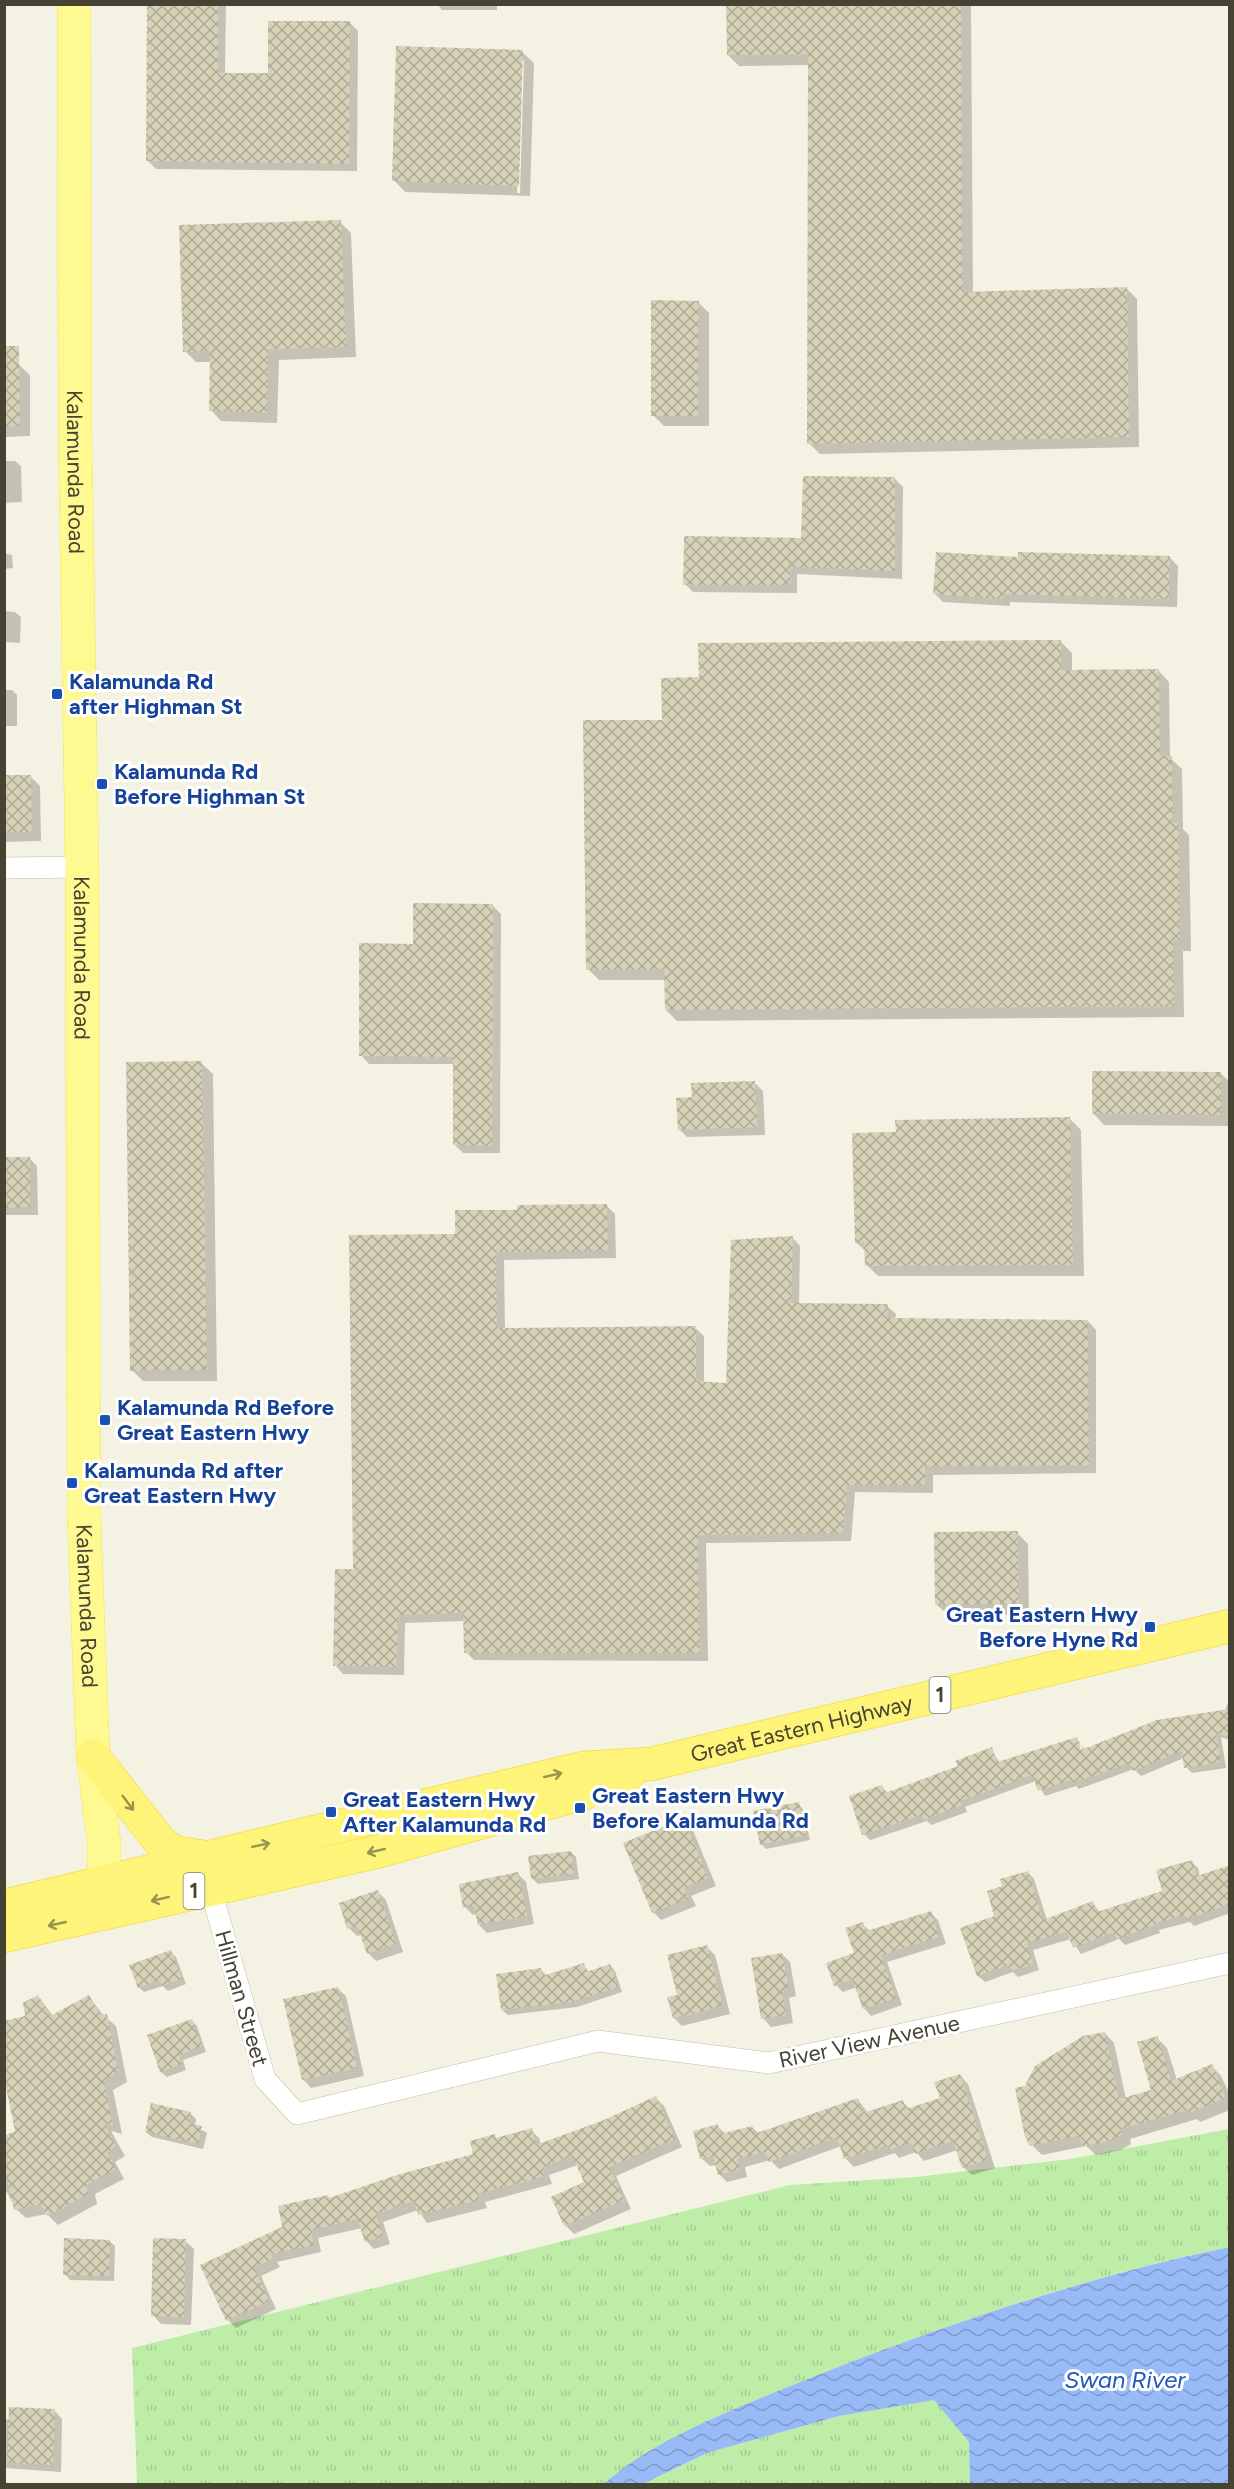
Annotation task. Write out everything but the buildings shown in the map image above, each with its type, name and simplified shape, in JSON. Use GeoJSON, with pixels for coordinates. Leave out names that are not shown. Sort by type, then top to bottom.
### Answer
{"type":"FeatureCollection","features":[{"type":"Feature","properties":{"kind":"highway","name":"Great Eastern Highway"},"geometry":{"type":"LineString","coordinates":[[4,1906],[210,1884],[583,1768],[651,1764],[1230,1626]]}},
{"type":"Feature","properties":{"kind":"highway"},"geometry":{"type":"LineString","coordinates":[[93,1756],[161,1843],[210,1884]]}},
{"type":"Feature","properties":{"kind":"highway","name":"Great Eastern Highway"},"geometry":{"type":"LineString","coordinates":[[4,1936],[106,1896]]}},
{"type":"Feature","properties":{"kind":"main road","name":"Kalamunda Road"},"geometry":{"type":"LineString","coordinates":[[74,4],[75,415],[82,867],[84,1507],[93,1756],[104,1844],[106,1896]]}},
{"type":"Feature","properties":{"kind":"street"},"geometry":{"type":"LineString","coordinates":[[4,868],[82,867]]}},
{"type":"Feature","properties":{"kind":"street","name":"Hillman Street"},"geometry":{"type":"LineString","coordinates":[[210,1884],[265,2079],[297,2114]]}},
{"type":"Feature","properties":{"kind":"street","name":"River View Avenue"},"geometry":{"type":"LineString","coordinates":[[297,2114],[598,2041],[769,2063],[1230,1963]]}},
{"type":"Feature","properties":{"kind":"green space"},"geometry":{"type":"Polygon","coordinates":[[[1229,2129],[1229,2247],[1116,2274],[1061,2290],[896,2345],[716,2417],[666,2441],[622,2469],[604,2484],[137,2484],[132,2348],[790,2185],[916,2177],[1070,2159],[1229,2129]]]}},
{"type":"Feature","properties":{"kind":"green space"},"geometry":{"type":"Polygon","coordinates":[[[934,2399],[969,2442],[970,2484],[643,2484],[707,2453],[839,2416],[934,2399]]]}},
{"type":"Feature","properties":{"kind":"water","name":"Swan River"},"geometry":{"type":"Polygon","coordinates":[[[1229,2247],[1229,2484],[970,2484],[969,2442],[934,2400],[839,2416],[707,2453],[643,2484],[604,2484],[642,2455],[713,2418],[892,2346],[1059,2290],[1229,2247]]]}},
{"type":"Feature","properties":{"kind":"place","name":"Kalamunda Rd after Highman St"},"geometry":{"type":"Point","coordinates":[57,694]}},
{"type":"Feature","properties":{"kind":"place","name":"Kalamunda Rd Before Highman St"},"geometry":{"type":"Point","coordinates":[102,784]}},
{"type":"Feature","properties":{"kind":"place","name":"Kalamunda Rd Before Great Eastern Hwy"},"geometry":{"type":"Point","coordinates":[105,1420]}},
{"type":"Feature","properties":{"kind":"place","name":"Kalamunda Rd after Great Eastern Hwy"},"geometry":{"type":"Point","coordinates":[72,1483]}},
{"type":"Feature","properties":{"kind":"place","name":"Great Eastern Hwy Before Hyne Rd"},"geometry":{"type":"Point","coordinates":[1150,1627]}},
{"type":"Feature","properties":{"kind":"place","name":"Great Eastern Hwy Before Kalamunda Rd"},"geometry":{"type":"Point","coordinates":[580,1808]}},
{"type":"Feature","properties":{"kind":"place","name":"Great Eastern Hwy After Kalamunda Rd"},"geometry":{"type":"Point","coordinates":[331,1812]}}]}
